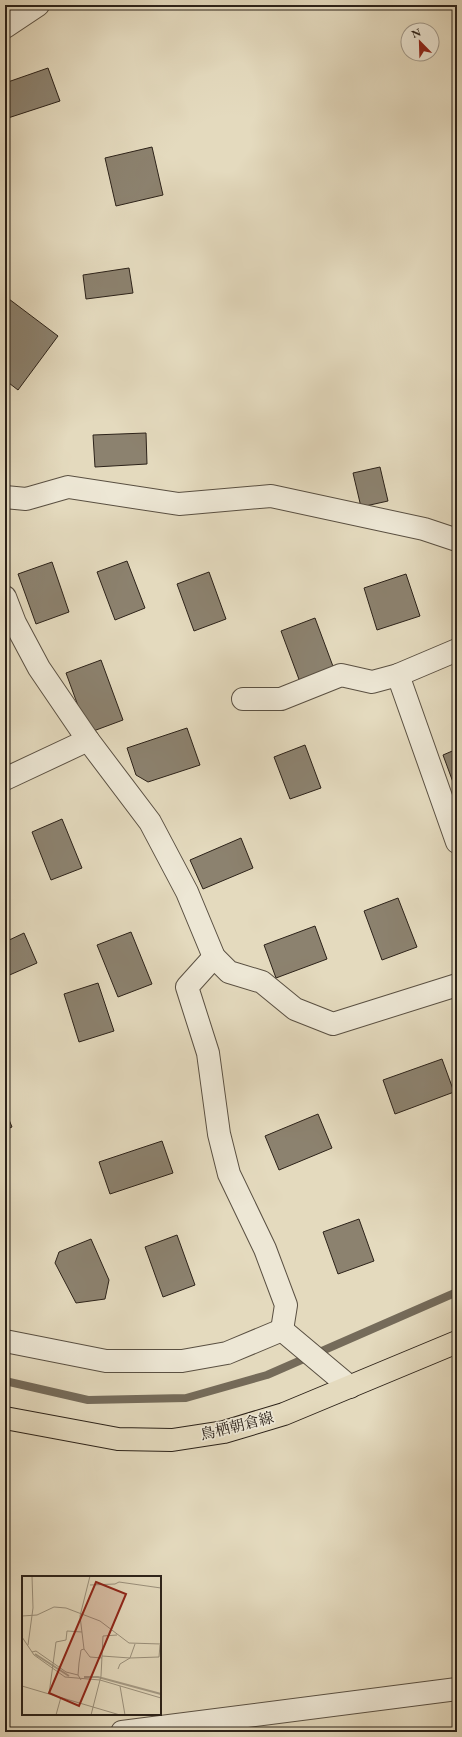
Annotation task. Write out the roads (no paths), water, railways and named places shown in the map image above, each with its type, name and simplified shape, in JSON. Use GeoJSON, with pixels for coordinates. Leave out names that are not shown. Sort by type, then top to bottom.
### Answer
{"type":"FeatureCollection","features":[{"type":"Feature","properties":{"kind":"main road","name":"鳥栖朝倉線"},"geometry":{"type":"LineString","coordinates":[[5,1418],[118,1439],[172,1440],[232,1429],[284,1414],[457,1342]]}},
{"type":"Feature","properties":{"kind":"street"},"geometry":{"type":"LineString","coordinates":[[5,27],[38,5]]}},
{"type":"Feature","properties":{"kind":"street"},"geometry":{"type":"LineString","coordinates":[[5,497],[26,499],[68,487],[179,504],[271,496],[424,529],[457,540]]}},
{"type":"Feature","properties":{"kind":"street"},"geometry":{"type":"LineString","coordinates":[[5,597],[15,623],[39,668],[88,740],[150,822],[187,892],[214,957],[229,972],[262,982],[295,1009],[333,1024],[457,985]]}},
{"type":"Feature","properties":{"kind":"street"},"geometry":{"type":"LineString","coordinates":[[243,699],[281,699],[342,675],[372,682],[398,675],[457,650]]}},
{"type":"Feature","properties":{"kind":"street"},"geometry":{"type":"LineString","coordinates":[[398,675],[457,842]]}},
{"type":"Feature","properties":{"kind":"street"},"geometry":{"type":"LineString","coordinates":[[5,779],[88,740]]}},
{"type":"Feature","properties":{"kind":"street"},"geometry":{"type":"LineString","coordinates":[[214,957],[187,987],[208,1053],[219,1134],[229,1174],[265,1249],[286,1305],[282,1330]]}},
{"type":"Feature","properties":{"kind":"street"},"geometry":{"type":"LineString","coordinates":[[5,1341],[106,1361],[182,1361],[227,1353],[282,1330]]}},
{"type":"Feature","properties":{"kind":"street"},"geometry":{"type":"LineString","coordinates":[[282,1330],[350,1387]]}},
{"type":"Feature","properties":{"kind":"street"},"geometry":{"type":"LineString","coordinates":[[122,1732],[180,1729],[457,1688]]}},
{"type":"Feature","properties":{"kind":"waterway"},"geometry":{"type":"LineString","coordinates":[[5,1381],[88,1400],[186,1398],[267,1375],[457,1292]]}}]}
